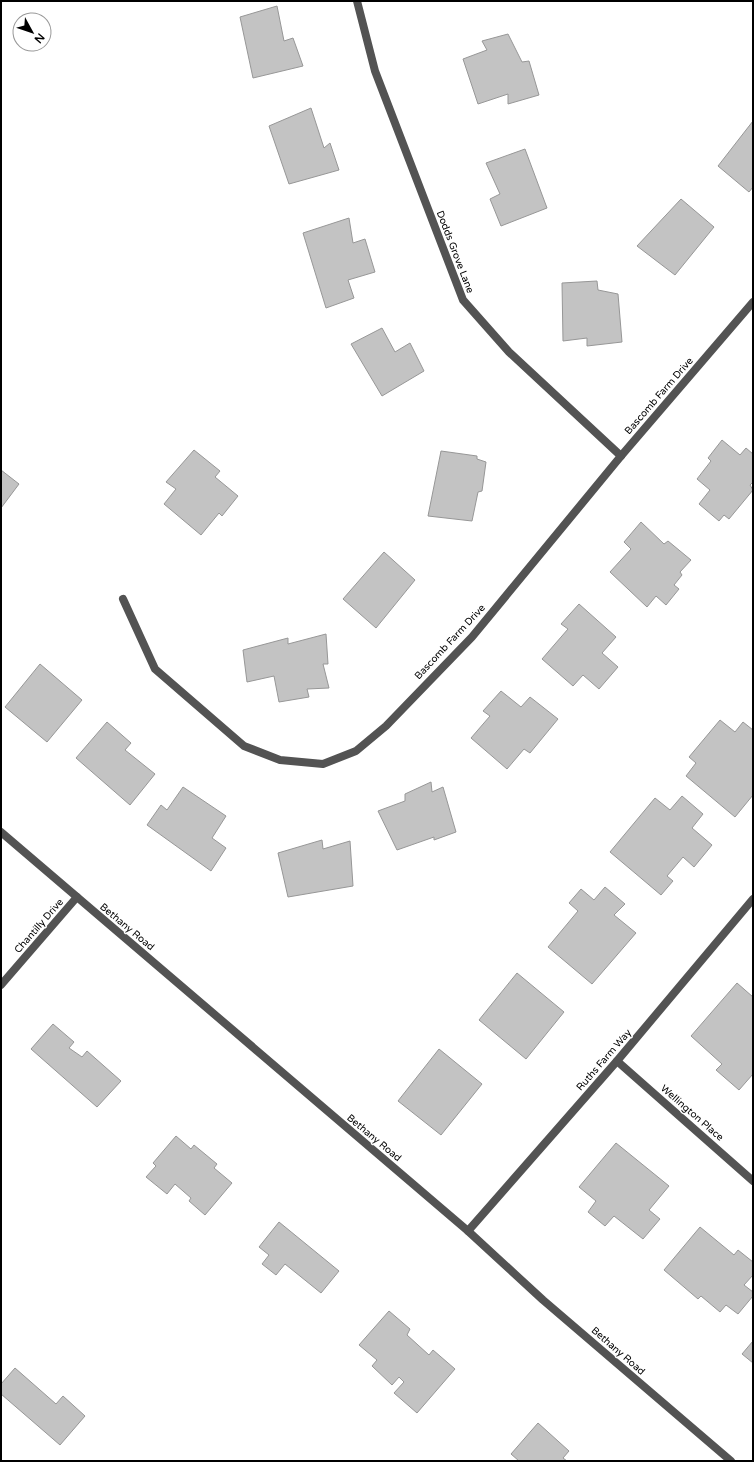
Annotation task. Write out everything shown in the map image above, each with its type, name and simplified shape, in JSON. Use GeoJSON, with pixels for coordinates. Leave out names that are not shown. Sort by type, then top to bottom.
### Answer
{"type":"FeatureCollection","features":[{"type":"Feature","properties":{"kind":"street","name":"Dodds Grove Lane"},"geometry":{"type":"LineString","coordinates":[[357,1],[375,71],[463,300],[509,352],[621,456]]}},
{"type":"Feature","properties":{"kind":"street","name":"Bascomb Farm Drive"},"geometry":{"type":"LineString","coordinates":[[123,599],[155,669],[244,746],[280,760],[323,764],[356,751],[386,726],[466,642],[621,456],[753,302]]}},
{"type":"Feature","properties":{"kind":"street","name":"Bethany Road"},"geometry":{"type":"LineString","coordinates":[[1,832],[468,1231],[544,1300],[731,1461]]}},
{"type":"Feature","properties":{"kind":"street","name":"Chantilly Drive"},"geometry":{"type":"LineString","coordinates":[[1,985],[77,898]]}},
{"type":"Feature","properties":{"kind":"street","name":"Ruths Farm Way"},"geometry":{"type":"LineString","coordinates":[[468,1231],[617,1061],[753,899]]}},
{"type":"Feature","properties":{"kind":"street","name":"Wellington Place"},"geometry":{"type":"LineString","coordinates":[[617,1061],[753,1181]]}},
{"type":"Feature","properties":{"kind":"building"},"geometry":{"type":"Polygon","coordinates":[[[277,6],[284,41],[293,38],[303,66],[253,78],[240,17],[277,6]]]}},
{"type":"Feature","properties":{"kind":"building"},"geometry":{"type":"Polygon","coordinates":[[[508,34],[522,62],[529,61],[539,95],[508,104],[508,94],[478,104],[463,59],[487,50],[482,41],[508,34]]]}},
{"type":"Feature","properties":{"kind":"building"},"geometry":{"type":"Polygon","coordinates":[[[311,108],[324,148],[330,143],[339,170],[289,184],[269,126],[311,108]]]}},
{"type":"Feature","properties":{"kind":"building"},"geometry":{"type":"Polygon","coordinates":[[[753,121],[753,187],[749,192],[718,166],[753,121]]]}},
{"type":"Feature","properties":{"kind":"building"},"geometry":{"type":"Polygon","coordinates":[[[525,149],[547,208],[501,226],[490,199],[500,194],[486,163],[525,149]]]}},
{"type":"Feature","properties":{"kind":"building"},"geometry":{"type":"Polygon","coordinates":[[[681,199],[714,227],[675,275],[637,246],[681,199]]]}},
{"type":"Feature","properties":{"kind":"building"},"geometry":{"type":"Polygon","coordinates":[[[349,218],[353,243],[365,239],[375,272],[348,280],[354,298],[326,308],[303,233],[349,218]]]}},
{"type":"Feature","properties":{"kind":"building"},"geometry":{"type":"Polygon","coordinates":[[[597,281],[598,290],[618,294],[622,342],[587,346],[587,338],[563,341],[562,283],[597,281]]]}},
{"type":"Feature","properties":{"kind":"building"},"geometry":{"type":"Polygon","coordinates":[[[382,328],[395,352],[410,343],[424,371],[382,396],[351,344],[382,328]]]}},
{"type":"Feature","properties":{"kind":"building"},"geometry":{"type":"Polygon","coordinates":[[[722,440],[740,455],[746,448],[753,454],[753,482],[750,485],[753,490],[729,519],[724,515],[719,521],[699,504],[710,490],[697,479],[711,461],[708,458],[722,440]]]}},
{"type":"Feature","properties":{"kind":"building"},"geometry":{"type":"Polygon","coordinates":[[[194,450],[220,471],[215,477],[238,496],[222,516],[219,513],[201,535],[164,504],[176,489],[166,482],[194,450]]]}},
{"type":"Feature","properties":{"kind":"building"},"geometry":{"type":"Polygon","coordinates":[[[441,451],[477,456],[477,459],[486,462],[482,491],[478,492],[472,521],[428,516],[441,451]]]}},
{"type":"Feature","properties":{"kind":"building"},"geometry":{"type":"Polygon","coordinates":[[[1,470],[19,484],[1,508],[1,470]]]}},
{"type":"Feature","properties":{"kind":"building"},"geometry":{"type":"Polygon","coordinates":[[[641,522],[664,544],[668,541],[691,560],[680,572],[682,575],[674,585],[679,589],[666,605],[656,596],[647,607],[610,572],[631,549],[624,542],[641,522]]]}},
{"type":"Feature","properties":{"kind":"building"},"geometry":{"type":"Polygon","coordinates":[[[384,552],[415,580],[376,628],[343,599],[384,552]]]}},
{"type":"Feature","properties":{"kind":"building"},"geometry":{"type":"Polygon","coordinates":[[[579,604],[616,637],[602,653],[618,667],[599,689],[583,675],[573,686],[542,659],[568,629],[561,624],[579,604]]]}},
{"type":"Feature","properties":{"kind":"building"},"geometry":{"type":"Polygon","coordinates":[[[326,634],[328,664],[323,664],[329,688],[307,689],[309,697],[279,702],[274,676],[247,682],[243,650],[288,638],[288,644],[326,634]]]}},
{"type":"Feature","properties":{"kind":"building"},"geometry":{"type":"Polygon","coordinates":[[[40,664],[82,700],[47,742],[5,707],[40,664]]]}},
{"type":"Feature","properties":{"kind":"building"},"geometry":{"type":"Polygon","coordinates":[[[501,691],[521,707],[530,697],[558,719],[530,753],[524,749],[507,769],[471,738],[490,716],[483,711],[501,691]]]}},
{"type":"Feature","properties":{"kind":"building"},"geometry":{"type":"Polygon","coordinates":[[[720,720],[735,732],[743,722],[753,730],[753,795],[735,817],[686,776],[696,763],[689,757],[720,720]]]}},
{"type":"Feature","properties":{"kind":"building"},"geometry":{"type":"Polygon","coordinates":[[[107,722],[131,743],[125,750],[155,774],[130,805],[76,758],[107,722]]]}},
{"type":"Feature","properties":{"kind":"building"},"geometry":{"type":"Polygon","coordinates":[[[431,782],[432,792],[443,787],[456,832],[434,840],[434,837],[397,850],[378,811],[405,801],[405,794],[431,782]]]}},
{"type":"Feature","properties":{"kind":"building"},"geometry":{"type":"Polygon","coordinates":[[[183,787],[226,816],[212,838],[226,848],[211,871],[147,825],[161,805],[167,810],[183,787]]]}},
{"type":"Feature","properties":{"kind":"building"},"geometry":{"type":"Polygon","coordinates":[[[682,796],[703,814],[692,828],[712,845],[694,867],[683,857],[667,876],[673,881],[661,895],[610,852],[655,798],[670,810],[682,796]]]}},
{"type":"Feature","properties":{"kind":"building"},"geometry":{"type":"Polygon","coordinates":[[[322,840],[323,849],[350,841],[353,886],[288,897],[278,853],[322,840]]]}},
{"type":"Feature","properties":{"kind":"building"},"geometry":{"type":"Polygon","coordinates":[[[605,887],[625,904],[614,915],[636,933],[592,984],[548,947],[578,911],[569,903],[581,889],[594,900],[605,887]]]}},
{"type":"Feature","properties":{"kind":"building"},"geometry":{"type":"Polygon","coordinates":[[[517,973],[564,1012],[526,1059],[479,1020],[517,973]]]}},
{"type":"Feature","properties":{"kind":"building"},"geometry":{"type":"Polygon","coordinates":[[[737,983],[753,997],[753,1074],[739,1090],[716,1070],[722,1064],[691,1036],[737,983]]]}},
{"type":"Feature","properties":{"kind":"building"},"geometry":{"type":"Polygon","coordinates":[[[53,1024],[74,1042],[69,1048],[82,1057],[87,1051],[121,1081],[97,1107],[31,1049],[53,1024]]]}},
{"type":"Feature","properties":{"kind":"building"},"geometry":{"type":"Polygon","coordinates":[[[439,1049],[482,1084],[441,1135],[398,1101],[439,1049]]]}},
{"type":"Feature","properties":{"kind":"building"},"geometry":{"type":"Polygon","coordinates":[[[176,1136],[191,1149],[194,1145],[217,1164],[214,1168],[232,1183],[205,1215],[189,1201],[191,1198],[175,1184],[167,1194],[146,1177],[156,1166],[153,1163],[176,1136]]]}},
{"type":"Feature","properties":{"kind":"building"},"geometry":{"type":"Polygon","coordinates":[[[616,1143],[669,1186],[649,1210],[660,1219],[643,1239],[614,1216],[605,1226],[588,1212],[596,1201],[579,1187],[616,1143]]]}},
{"type":"Feature","properties":{"kind":"building"},"geometry":{"type":"Polygon","coordinates":[[[279,1222],[339,1271],[321,1293],[285,1264],[276,1275],[262,1264],[269,1255],[259,1247],[279,1222]]]}},
{"type":"Feature","properties":{"kind":"building"},"geometry":{"type":"Polygon","coordinates":[[[700,1227],[734,1255],[738,1250],[753,1262],[753,1275],[744,1285],[753,1292],[753,1296],[738,1314],[726,1305],[720,1312],[701,1296],[698,1299],[664,1270],[700,1227]]]}},
{"type":"Feature","properties":{"kind":"building"},"geometry":{"type":"Polygon","coordinates":[[[389,1311],[410,1329],[407,1335],[429,1355],[433,1350],[455,1369],[417,1413],[394,1393],[404,1382],[399,1377],[392,1385],[372,1366],[377,1360],[359,1345],[389,1311]]]}},
{"type":"Feature","properties":{"kind":"building"},"geometry":{"type":"Polygon","coordinates":[[[753,1341],[753,1363],[742,1354],[753,1341]]]}},
{"type":"Feature","properties":{"kind":"building"},"geometry":{"type":"Polygon","coordinates":[[[15,1368],[56,1404],[63,1396],[85,1416],[60,1445],[1,1394],[1,1384],[15,1368]]]}},
{"type":"Feature","properties":{"kind":"building"},"geometry":{"type":"Polygon","coordinates":[[[538,1423],[569,1451],[563,1458],[567,1461],[519,1461],[511,1454],[538,1423]]]}}]}
